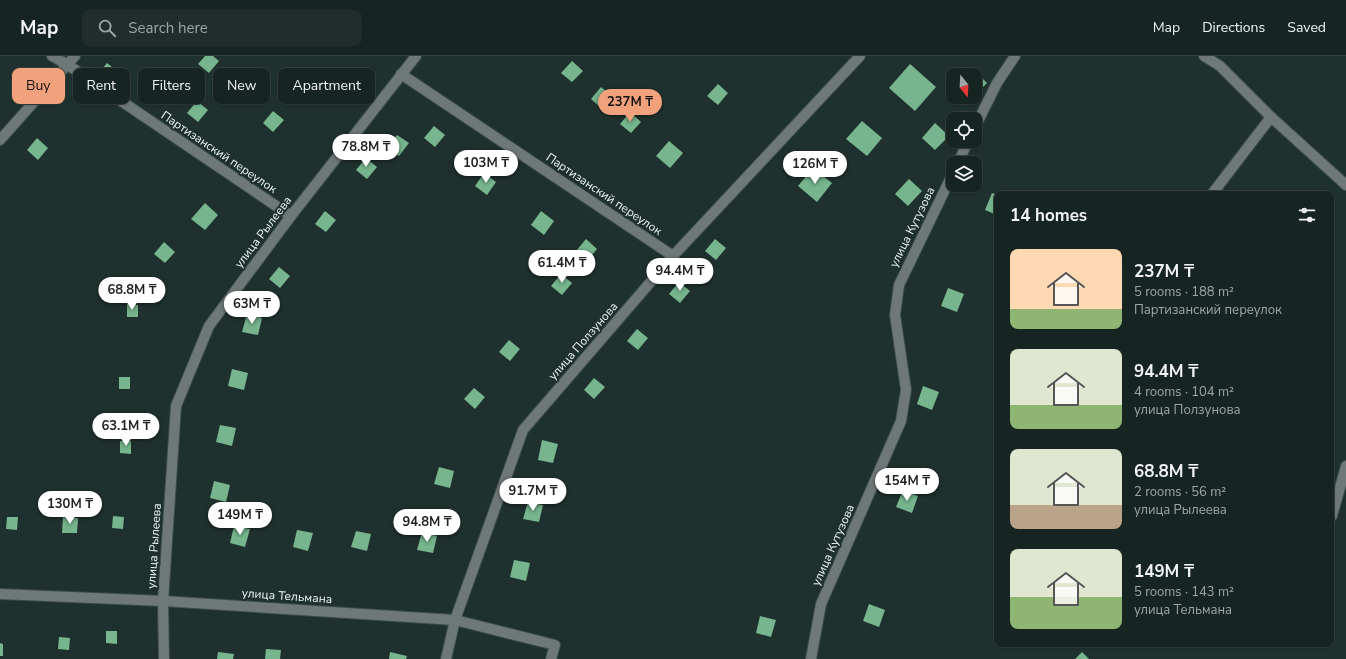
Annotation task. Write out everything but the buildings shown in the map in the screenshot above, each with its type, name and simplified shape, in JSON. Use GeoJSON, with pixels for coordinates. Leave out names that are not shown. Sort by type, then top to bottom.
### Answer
{"type":"FeatureCollection","features":[{"type":"Feature","properties":{"kind":"street","name":"Партизанский переулок"},"geometry":{"type":"LineString","coordinates":[[52,56],[68,65],[291,216]]}},
{"type":"Feature","properties":{"kind":"street"},"geometry":{"type":"LineString","coordinates":[[0,140],[75,56]]}},
{"type":"Feature","properties":{"kind":"street","name":"улица Рылеева"},"geometry":{"type":"LineString","coordinates":[[164,659],[163,602],[176,406],[209,326],[291,216],[400,74],[416,56]]}},
{"type":"Feature","properties":{"kind":"street","name":"улица Ползунова"},"geometry":{"type":"LineString","coordinates":[[446,659],[455,620],[523,430],[673,256],[860,56]]}},
{"type":"Feature","properties":{"kind":"street"},"geometry":{"type":"LineString","coordinates":[[982,114],[997,83],[1015,56]]}},
{"type":"Feature","properties":{"kind":"street"},"geometry":{"type":"LineString","coordinates":[[1204,56],[1220,66],[1271,117],[1346,186]]}},
{"type":"Feature","properties":{"kind":"street","name":"Партизанский переулок"},"geometry":{"type":"LineString","coordinates":[[400,74],[673,256]]}},
{"type":"Feature","properties":{"kind":"street"},"geometry":{"type":"LineString","coordinates":[[1214,191],[1271,117]]}},
{"type":"Feature","properties":{"kind":"street","name":"улица Кутузова"},"geometry":{"type":"LineString","coordinates":[[811,659],[821,604],[901,421],[906,390],[895,315],[899,284],[946,187]]}},
{"type":"Feature","properties":{"kind":"street"},"geometry":{"type":"LineString","coordinates":[[1334,509],[1346,466]]}},
{"type":"Feature","properties":{"kind":"street","name":"улица Тельмана"},"geometry":{"type":"LineString","coordinates":[[0,594],[163,602],[455,620],[555,645],[551,659]]}}]}
